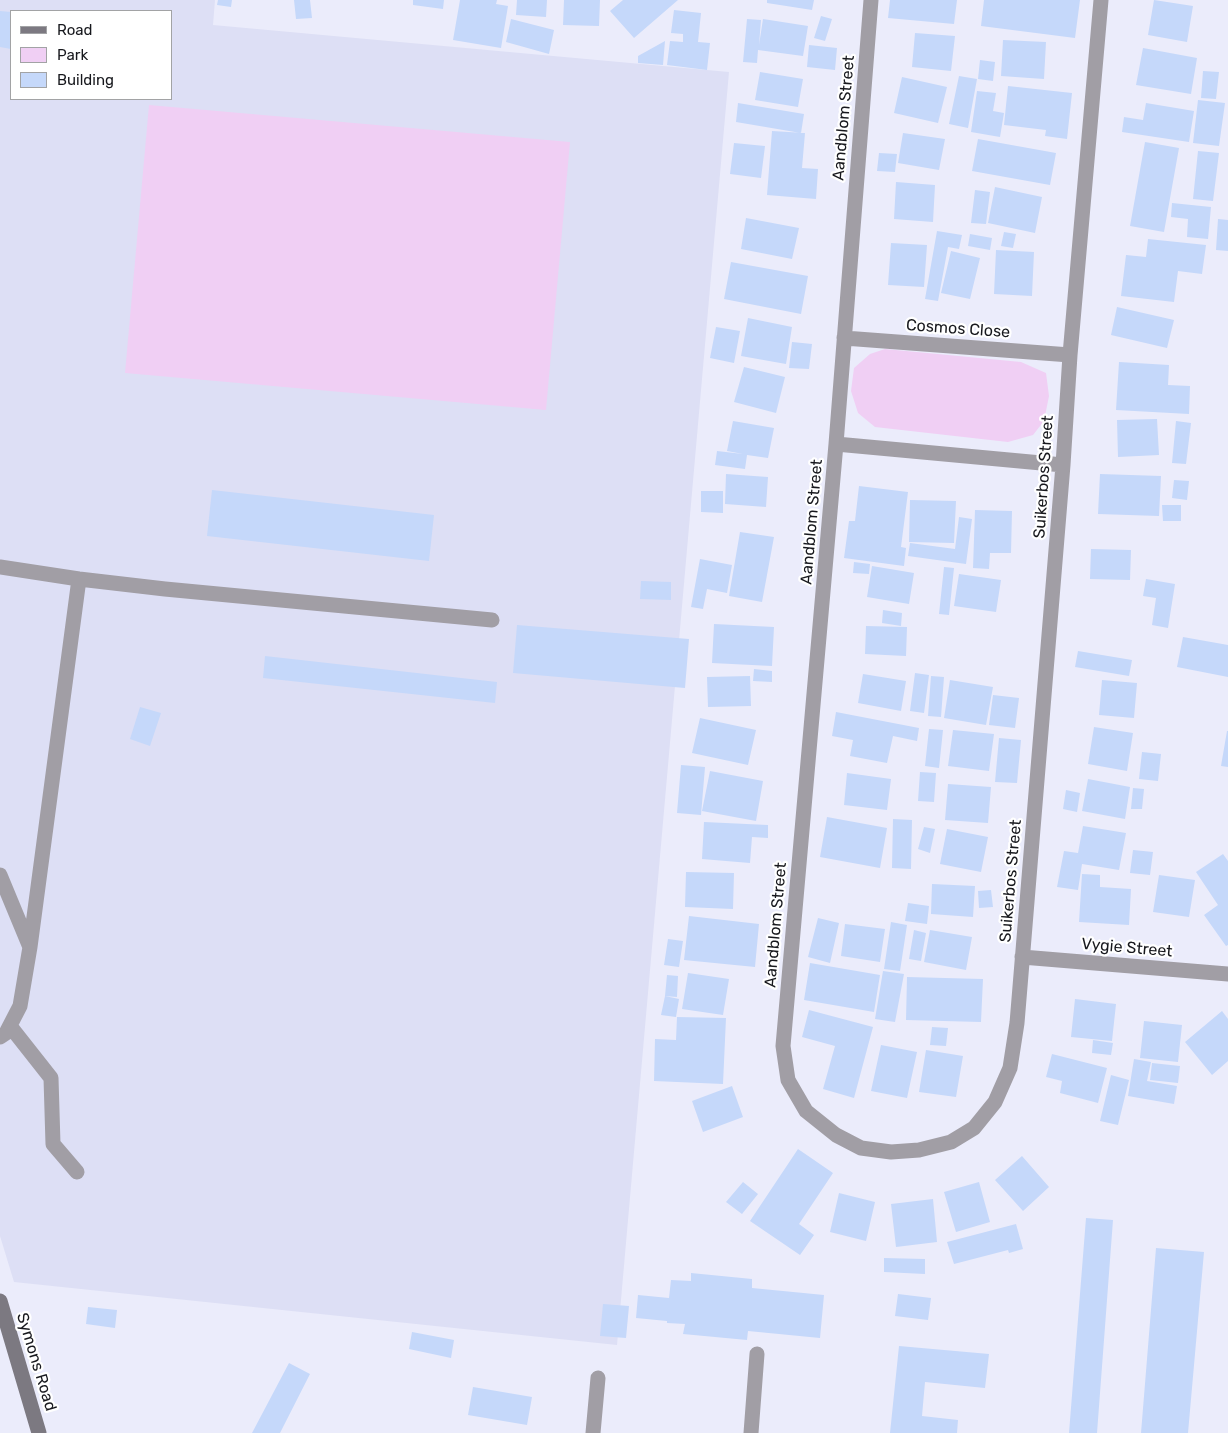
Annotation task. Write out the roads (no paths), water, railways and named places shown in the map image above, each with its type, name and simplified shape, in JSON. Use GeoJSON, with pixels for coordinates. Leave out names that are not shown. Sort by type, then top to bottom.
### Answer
{"type":"FeatureCollection","features":[{"type":"Feature","properties":{"kind":"main road","name":"Symons Road"},"geometry":{"type":"LineString","coordinates":[[0,1301],[2,1319],[39,1433]]}},
{"type":"Feature","properties":{"kind":"street","name":"Aandblom Street"},"geometry":{"type":"LineString","coordinates":[[871,0],[836,444],[783,1046],[788,1080],[806,1111],[836,1135],[861,1148],[891,1152],[919,1150],[951,1142],[974,1128],[995,1102],[1010,1068],[1017,1023],[1022,957]]}},
{"type":"Feature","properties":{"kind":"street","name":"Suikerbos Street"},"geometry":{"type":"LineString","coordinates":[[1022,957],[1063,465],[1070,355],[1101,0]]}},
{"type":"Feature","properties":{"kind":"street","name":"Cosmos Close"},"geometry":{"type":"LineString","coordinates":[[844,338],[1070,355]]}},
{"type":"Feature","properties":{"kind":"street"},"geometry":{"type":"LineString","coordinates":[[836,444],[1063,465]]}},
{"type":"Feature","properties":{"kind":"street"},"geometry":{"type":"LineString","coordinates":[[0,567],[79,579],[175,590],[492,620]]}},
{"type":"Feature","properties":{"kind":"street"},"geometry":{"type":"LineString","coordinates":[[0,1037],[6,1033],[20,1006],[30,947],[79,579]]}},
{"type":"Feature","properties":{"kind":"street"},"geometry":{"type":"LineString","coordinates":[[0,875],[30,947]]}},
{"type":"Feature","properties":{"kind":"street","name":"Vygie Street"},"geometry":{"type":"LineString","coordinates":[[1022,957],[1228,974]]}},
{"type":"Feature","properties":{"kind":"street"},"geometry":{"type":"LineString","coordinates":[[10,1026],[51,1078],[53,1144],[77,1172]]}},
{"type":"Feature","properties":{"kind":"street"},"geometry":{"type":"LineString","coordinates":[[752,1433],[757,1354]]}},
{"type":"Feature","properties":{"kind":"street"},"geometry":{"type":"LineString","coordinates":[[593,1433],[598,1378]]}}]}
